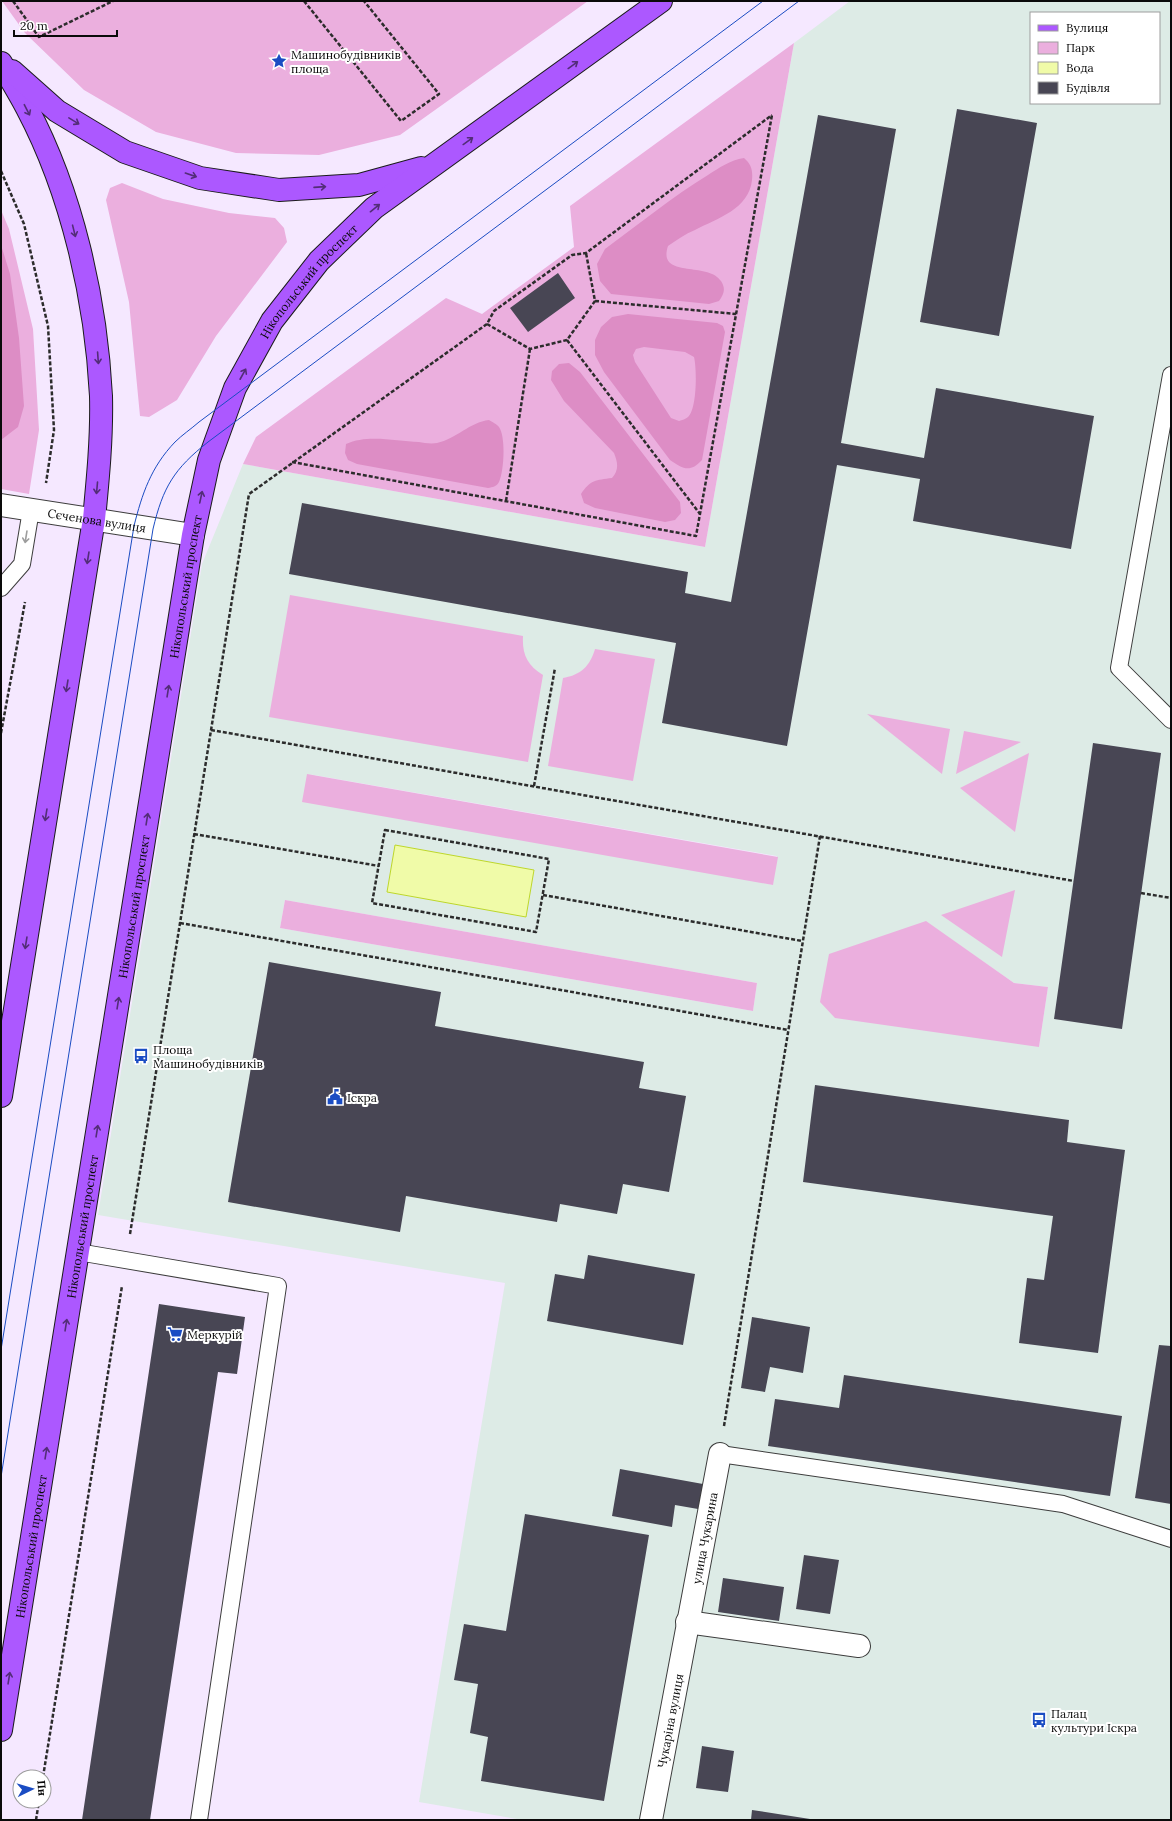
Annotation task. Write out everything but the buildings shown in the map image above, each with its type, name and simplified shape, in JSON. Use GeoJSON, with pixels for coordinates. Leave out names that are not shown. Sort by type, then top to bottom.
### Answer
{"type":"FeatureCollection","features":[{"type":"Feature","properties":{"kind":"main road"},"geometry":{"type":"LineString","coordinates":[[1,62],[57,111],[125,152],[200,178],[279,190],[359,184],[436,164],[661,1]]}},
{"type":"Feature","properties":{"kind":"main road"},"geometry":{"type":"LineString","coordinates":[[1,62],[27,109],[52,164],[71,220],[86,278],[96,337],[101,397],[100,457],[94,519],[5,1042],[1,1096]]}},
{"type":"Feature","properties":{"kind":"main road","name":"Нікопольський проспект"},"geometry":{"type":"LineString","coordinates":[[1,1730],[193,535],[209,460],[235,388],[272,321],[319,261],[374,208],[436,164]]}},
{"type":"Feature","properties":{"kind":"street","name":"Сєченова вулиця"},"geometry":{"type":"LineString","coordinates":[[1,505],[193,535]]}},
{"type":"Feature","properties":{"kind":"street","name":"улица Чукарина"},"geometry":{"type":"LineString","coordinates":[[687,1622],[720,1454]]}},
{"type":"Feature","properties":{"kind":"street"},"geometry":{"type":"LineString","coordinates":[[687,1622],[859,1646]]}},
{"type":"Feature","properties":{"kind":"street","name":"Чукаріна вулиця"},"geometry":{"type":"LineString","coordinates":[[651,1820],[687,1622]]}},
{"type":"Feature","properties":{"kind":"lane"},"geometry":{"type":"LineString","coordinates":[[1171,375],[1119,668],[1171,720]]}},
{"type":"Feature","properties":{"kind":"lane"},"geometry":{"type":"LineString","coordinates":[[1,588],[22,564],[36,511]]}},
{"type":"Feature","properties":{"kind":"lane"},"geometry":{"type":"LineString","coordinates":[[78,1252],[278,1286],[199,1820]]}},
{"type":"Feature","properties":{"kind":"lane"},"geometry":{"type":"LineString","coordinates":[[720,1454],[1063,1504],[1171,1539]]}},
{"type":"Feature","properties":{"kind":"path"},"geometry":{"type":"LineString","coordinates":[[13,1],[39,37],[113,1]]}},
{"type":"Feature","properties":{"kind":"path"},"geometry":{"type":"LineString","coordinates":[[304,1],[401,121],[439,94],[364,1]]}},
{"type":"Feature","properties":{"kind":"path"},"geometry":{"type":"LineString","coordinates":[[44,1769],[248,494],[292,462],[487,324],[494,311],[513,297],[572,255],[586,253],[772,115],[696,536],[292,462]]}},
{"type":"Feature","properties":{"kind":"path"},"geometry":{"type":"LineString","coordinates":[[1,171],[24,224],[48,326],[54,430],[36,511]]}},
{"type":"Feature","properties":{"kind":"path"},"geometry":{"type":"LineString","coordinates":[[487,324],[530,348],[567,340],[595,300],[586,253]]}},
{"type":"Feature","properties":{"kind":"path"},"geometry":{"type":"LineString","coordinates":[[595,300],[736,314]]}},
{"type":"Feature","properties":{"kind":"path"},"geometry":{"type":"LineString","coordinates":[[567,340],[700,514]]}},
{"type":"Feature","properties":{"kind":"path"},"geometry":{"type":"LineString","coordinates":[[506,501],[530,348]]}},
{"type":"Feature","properties":{"kind":"path"},"geometry":{"type":"LineString","coordinates":[[1,733],[26,596]]}},
{"type":"Feature","properties":{"kind":"path"},"geometry":{"type":"LineString","coordinates":[[534,786],[555,668]]}},
{"type":"Feature","properties":{"kind":"path"},"geometry":{"type":"LineString","coordinates":[[211,730],[1074,881]]}},
{"type":"Feature","properties":{"kind":"path"},"geometry":{"type":"LineString","coordinates":[[385,830],[549,859],[543,895],[536,932],[372,903],[385,830]]}},
{"type":"Feature","properties":{"kind":"path"},"geometry":{"type":"LineString","coordinates":[[194,834],[379,866]]}},
{"type":"Feature","properties":{"kind":"path"},"geometry":{"type":"LineString","coordinates":[[720,1454],[820,836]]}},
{"type":"Feature","properties":{"kind":"path"},"geometry":{"type":"LineString","coordinates":[[1141,893],[1171,898]]}},
{"type":"Feature","properties":{"kind":"path"},"geometry":{"type":"LineString","coordinates":[[543,895],[802,941]]}},
{"type":"Feature","properties":{"kind":"path"},"geometry":{"type":"LineString","coordinates":[[180,923],[788,1030]]}},
{"type":"Feature","properties":{"kind":"path"},"geometry":{"type":"LineString","coordinates":[[36,1820],[38,1809]]}},
{"type":"Feature","properties":{"kind":"shaded area"},"geometry":{"type":"Polygon","coordinates":[[[850,1],[1171,1],[1171,1820],[523,1820],[419,1802],[505,1283],[98,1215],[202,564],[243,464],[705,547],[794,43],[850,1]],[[522,648],[269,717],[533,668],[526,659],[522,648]],[[595,649],[592,660],[585,669],[574,676],[563,678],[633,781],[595,649]],[[308,774],[773,885],[777,856],[308,774]],[[395,845],[387,892],[526,916],[534,870],[395,845]],[[285,900],[280,928],[753,1011],[757,983],[285,900]],[[925,921],[1039,1047],[1048,987],[1014,983],[925,921]]]}},
{"type":"Feature","properties":{"kind":"shaded area"},"geometry":{"type":"Polygon","coordinates":[[[744,158],[750,165],[752,180],[750,190],[739,205],[722,217],[688,233],[668,246],[667,256],[670,263],[715,275],[721,281],[724,291],[719,301],[709,304],[611,294],[600,281],[597,264],[605,249],[695,183],[725,165],[744,158]]]}},
{"type":"Feature","properties":{"kind":"shaded area"},"geometry":{"type":"Polygon","coordinates":[[[1,245],[10,274],[19,338],[24,406],[18,427],[1,440],[1,245]]]}},
{"type":"Feature","properties":{"kind":"shaded area"},"geometry":{"type":"Polygon","coordinates":[[[628,314],[717,323],[723,326],[725,332],[702,460],[694,467],[686,468],[679,466],[670,460],[604,372],[595,355],[595,340],[601,327],[612,317],[628,314]],[[644,347],[636,349],[633,355],[635,362],[671,418],[679,421],[687,418],[691,413],[696,388],[694,357],[685,352],[644,347]]]}},
{"type":"Feature","properties":{"kind":"shaded area"},"geometry":{"type":"Polygon","coordinates":[[[569,363],[580,372],[680,502],[681,513],[675,520],[665,522],[595,508],[584,503],[581,494],[584,489],[591,483],[602,479],[612,478],[617,469],[617,463],[614,453],[564,401],[551,380],[552,371],[559,364],[569,363]]]}},
{"type":"Feature","properties":{"kind":"shaded area"},"geometry":{"type":"Polygon","coordinates":[[[489,420],[499,427],[503,438],[503,462],[501,477],[498,484],[488,488],[357,464],[348,460],[345,453],[346,444],[363,439],[437,443],[444,441],[482,421],[489,420]]]}},
{"type":"Feature","properties":{"kind":"green space","name":"Машинобудівників площа"},"geometry":{"type":"Polygon","coordinates":[[[2,1],[588,1],[400,135],[319,155],[236,153],[156,132],[84,90],[25,33],[2,1]]]}},
{"type":"Feature","properties":{"kind":"green space"},"geometry":{"type":"Polygon","coordinates":[[[794,43],[705,547],[243,464],[256,437],[446,298],[482,314],[574,247],[570,206],[794,43]]]}},
{"type":"Feature","properties":{"kind":"green space"},"geometry":{"type":"Polygon","coordinates":[[[122,183],[163,199],[229,213],[275,218],[284,228],[287,242],[216,336],[177,400],[149,417],[140,416],[129,302],[106,200],[110,188],[122,183]]]}},
{"type":"Feature","properties":{"kind":"green space"},"geometry":{"type":"Polygon","coordinates":[[[1,210],[9,229],[33,329],[39,430],[29,494],[1,489],[1,210]]]}},
{"type":"Feature","properties":{"kind":"green space"},"geometry":{"type":"Polygon","coordinates":[[[290,595],[523,636],[523,648],[529,663],[543,675],[528,762],[269,717],[290,595]]]}},
{"type":"Feature","properties":{"kind":"green space"},"geometry":{"type":"Polygon","coordinates":[[[595,649],[655,659],[633,781],[548,766],[563,678],[575,675],[584,669],[595,649]]]}},
{"type":"Feature","properties":{"kind":"green space"},"geometry":{"type":"Polygon","coordinates":[[[867,714],[950,729],[942,774],[867,714]]]}},
{"type":"Feature","properties":{"kind":"green space"},"geometry":{"type":"Polygon","coordinates":[[[964,731],[1021,742],[956,774],[964,731]]]}},
{"type":"Feature","properties":{"kind":"green space"},"geometry":{"type":"Polygon","coordinates":[[[1029,753],[1015,832],[960,788],[1029,753]]]}},
{"type":"Feature","properties":{"kind":"green space"},"geometry":{"type":"Polygon","coordinates":[[[307,774],[778,857],[773,885],[302,802],[307,774]]]}},
{"type":"Feature","properties":{"kind":"green space"},"geometry":{"type":"Polygon","coordinates":[[[1015,890],[1002,957],[941,915],[1015,890]]]}},
{"type":"Feature","properties":{"kind":"green space"},"geometry":{"type":"Polygon","coordinates":[[[285,900],[757,983],[753,1011],[280,928],[285,900]]]}},
{"type":"Feature","properties":{"kind":"green space"},"geometry":{"type":"Polygon","coordinates":[[[926,921],[1014,983],[1048,987],[1039,1047],[835,1018],[820,1002],[829,954],[926,921]]]}},
{"type":"Feature","properties":{"kind":"water"},"geometry":{"type":"Polygon","coordinates":[[[395,845],[534,870],[526,917],[387,892],[395,845]]]}},
{"type":"Feature","properties":{"kind":"tram line"},"geometry":{"type":"LineString","coordinates":[[1,1350],[134,526],[148,481],[167,451],[175,442],[199,422],[763,1]]}},
{"type":"Feature","properties":{"kind":"tram line"},"geometry":{"type":"LineString","coordinates":[[1,1477],[153,529],[161,501],[166,490],[178,470],[208,442],[799,1]]}},
{"type":"Feature","properties":{"kind":"place","name":"Машинобудівників площа"},"geometry":{"type":"Point","coordinates":[279,61]}},
{"type":"Feature","properties":{"kind":"place","name":"Площа Машинобудівників"},"geometry":{"type":"Point","coordinates":[141,1056]}},
{"type":"Feature","properties":{"kind":"place","name":"Іскра"},"geometry":{"type":"Point","coordinates":[335,1097]}},
{"type":"Feature","properties":{"kind":"place","name":"Меркурій"},"geometry":{"type":"Point","coordinates":[175,1334]}},
{"type":"Feature","properties":{"kind":"place","name":"Палац культури Іскра"},"geometry":{"type":"Point","coordinates":[1039,1720]}}]}
